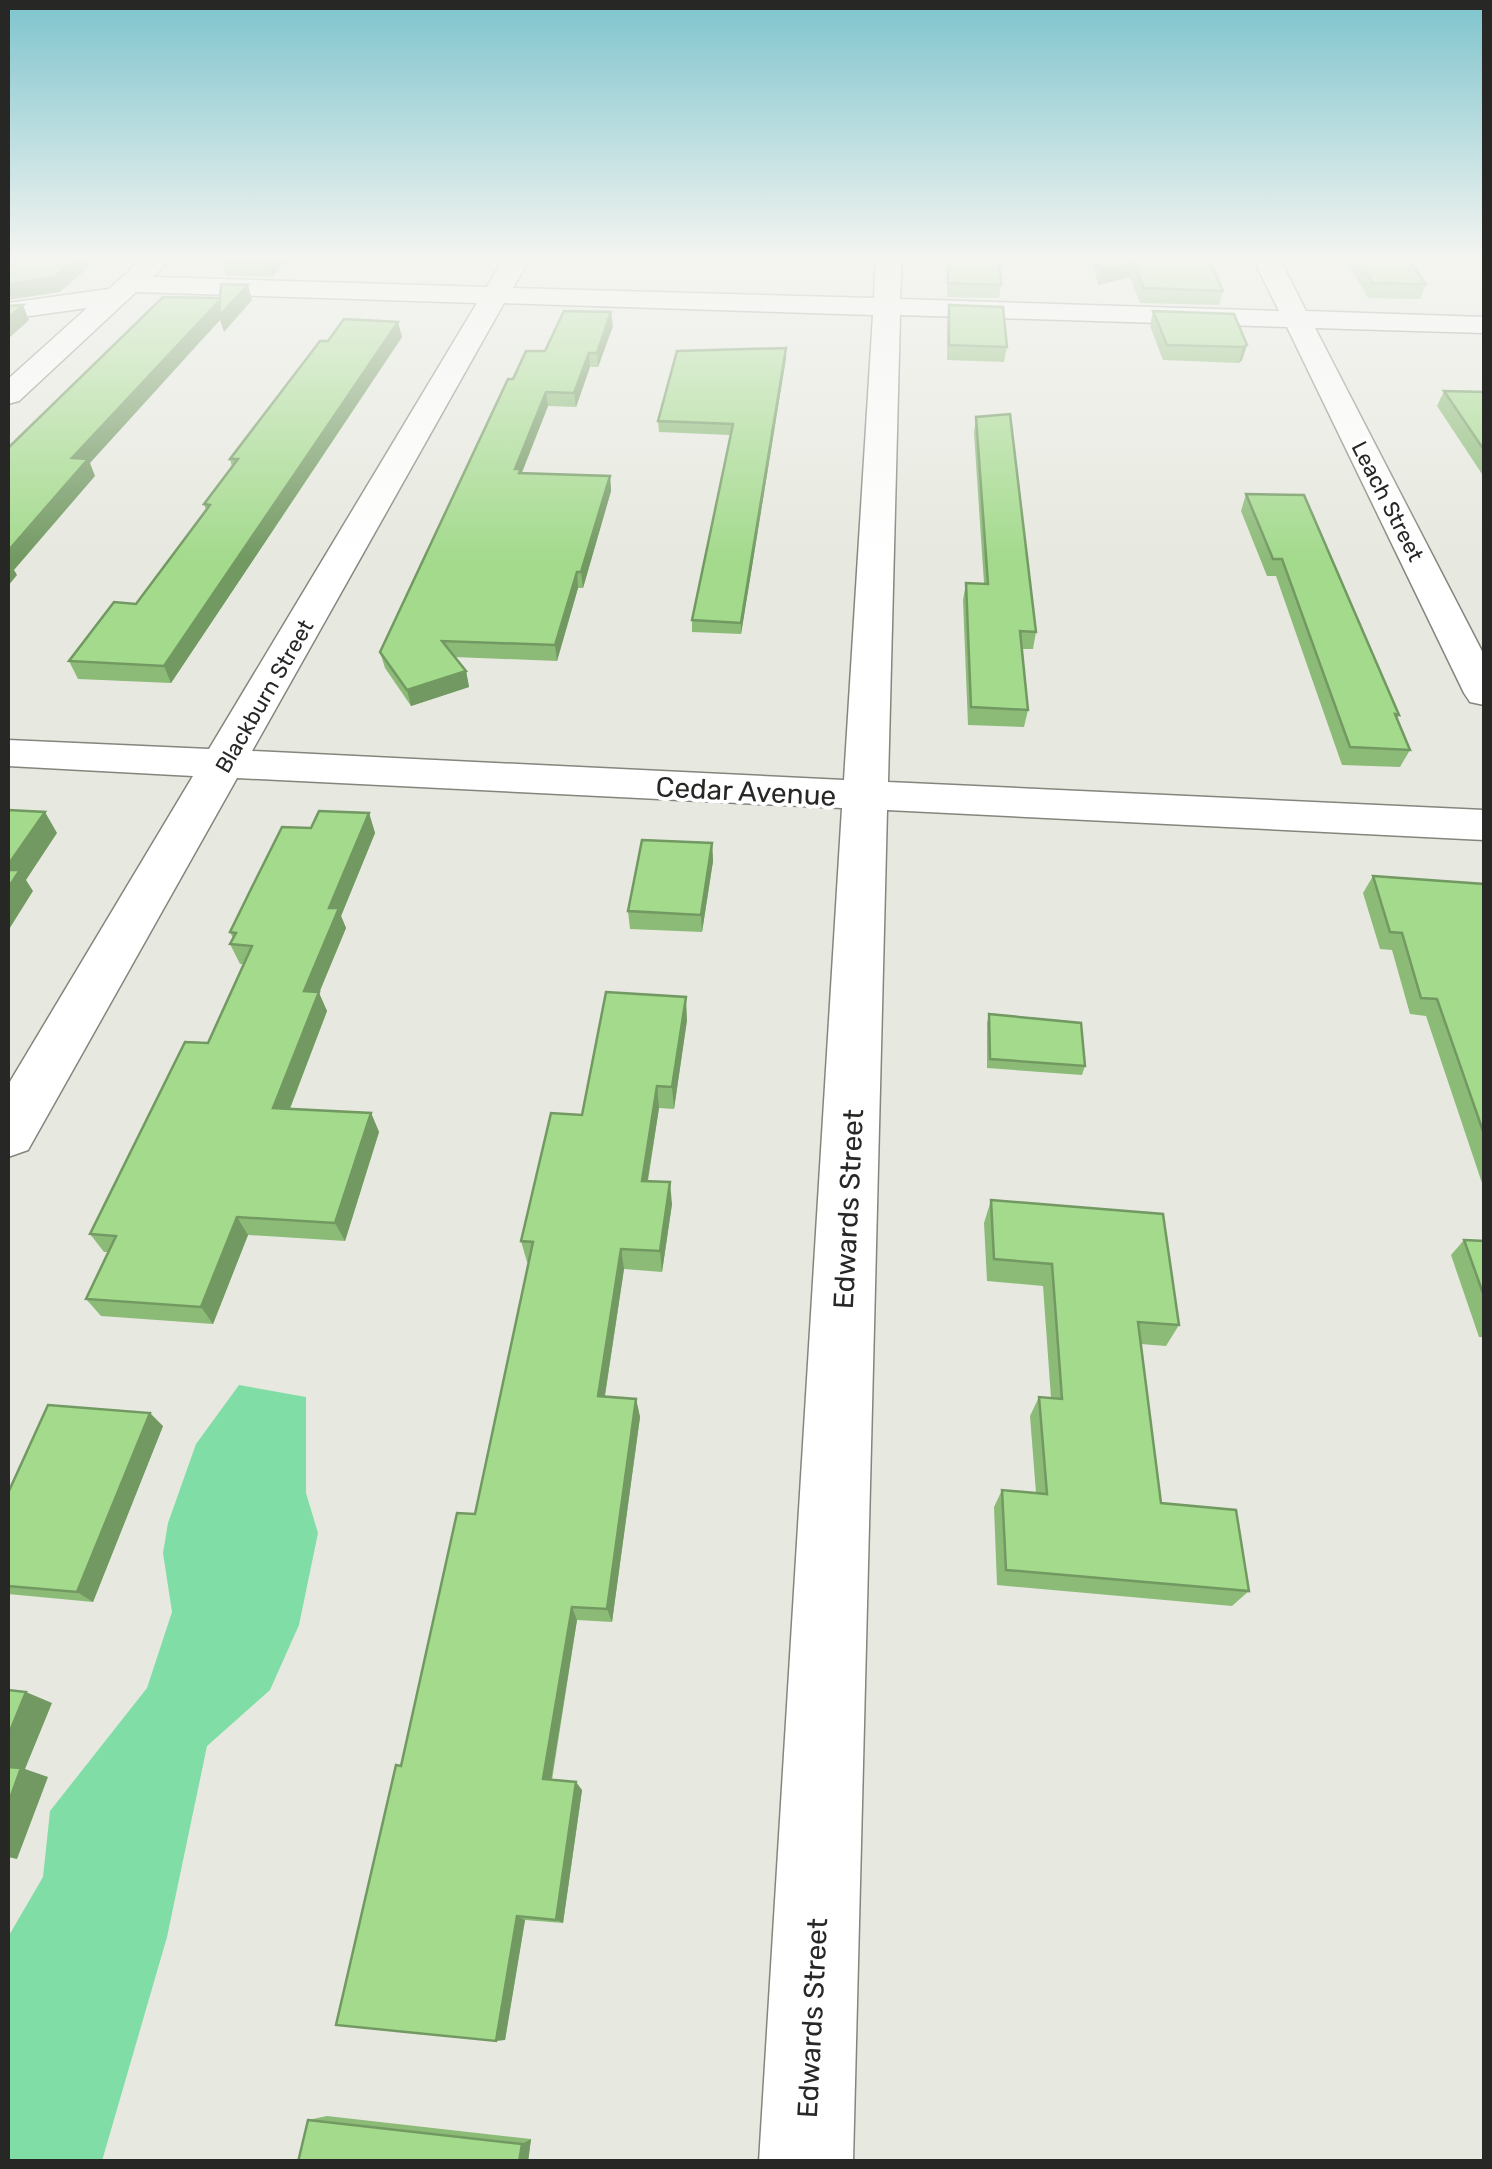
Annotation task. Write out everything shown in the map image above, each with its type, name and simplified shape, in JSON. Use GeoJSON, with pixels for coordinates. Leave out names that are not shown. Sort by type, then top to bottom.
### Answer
{"type":"FeatureCollection","features":[{"type":"Feature","properties":{"kind":"street"},"geometry":{"type":"LineString","coordinates":[[8,395],[49,357]]}},
{"type":"Feature","properties":{"kind":"street","name":"Blackburn Street"},"geometry":{"type":"LineString","coordinates":[[8,1134],[460,357]]}},
{"type":"Feature","properties":{"kind":"street","name":"Edwards Street"},"geometry":{"type":"LineString","coordinates":[[806,2162],[885,357]]}},
{"type":"Feature","properties":{"kind":"street","name":"Leach Street"},"geometry":{"type":"LineString","coordinates":[[1315,357],[1484,693]]}},
{"type":"Feature","properties":{"kind":"street","name":"Cedar Avenue"},"geometry":{"type":"LineString","coordinates":[[8,753],[866,798],[1484,825]]}},
{"type":"Feature","properties":{"kind":"shaded area"},"geometry":{"type":"Polygon","coordinates":[[[239,1385],[306,1397],[306,1493],[318,1533],[299,1625],[270,1690],[207,1746],[167,1937],[102,2161],[8,2161],[8,1937],[43,1877],[50,1811],[147,1688],[172,1612],[163,1553],[168,1523],[196,1444],[239,1385]]]}},
{"type":"Feature","properties":{"kind":"building"},"geometry":{"type":"Polygon","coordinates":[[[101,357],[166,357],[72,458],[88,459],[8,551],[8,448],[101,357]]]}},
{"type":"Feature","properties":{"kind":"building"},"geometry":{"type":"Polygon","coordinates":[[[308,357],[374,357],[164,666],[69,661],[114,602],[136,604],[210,505],[204,504],[238,459],[230,459],[308,357]]]}},
{"type":"Feature","properties":{"kind":"building"},"geometry":{"type":"Polygon","coordinates":[[[523,357],[587,357],[574,393],[546,392],[515,469],[521,469],[519,473],[610,476],[581,572],[577,572],[555,645],[442,641],[466,671],[407,690],[380,652],[508,379],[513,379],[523,357]]]}},
{"type":"Feature","properties":{"kind":"building"},"geometry":{"type":"Polygon","coordinates":[[[675,357],[784,357],[741,623],[692,620],[733,424],[658,421],[675,357]]]}},
{"type":"Feature","properties":{"kind":"building"},"geometry":{"type":"Polygon","coordinates":[[[1444,391],[1484,392],[1484,450],[1444,391]]]}},
{"type":"Feature","properties":{"kind":"building"},"geometry":{"type":"Polygon","coordinates":[[[1010,414],[1036,632],[1020,631],[1028,710],[971,707],[966,583],[988,584],[976,417],[1010,414]]]}},
{"type":"Feature","properties":{"kind":"building"},"geometry":{"type":"Polygon","coordinates":[[[1246,494],[1304,495],[1399,715],[1395,714],[1410,750],[1350,747],[1282,559],[1273,559],[1246,494]]]}},
{"type":"Feature","properties":{"kind":"building"},"geometry":{"type":"Polygon","coordinates":[[[8,810],[45,812],[8,865],[8,810]]]}},
{"type":"Feature","properties":{"kind":"building"},"geometry":{"type":"Polygon","coordinates":[[[319,811],[369,813],[329,908],[339,908],[304,991],[319,992],[273,1108],[371,1113],[335,1223],[237,1217],[201,1307],[86,1299],[116,1236],[90,1234],[185,1042],[208,1043],[252,946],[230,944],[236,933],[230,932],[282,827],[311,828],[319,811]]]}},
{"type":"Feature","properties":{"kind":"building"},"geometry":{"type":"Polygon","coordinates":[[[642,840],[712,843],[701,915],[628,911],[642,840]]]}},
{"type":"Feature","properties":{"kind":"building"},"geometry":{"type":"Polygon","coordinates":[[[8,870],[20,870],[8,888],[8,870]]]}},
{"type":"Feature","properties":{"kind":"building"},"geometry":{"type":"Polygon","coordinates":[[[1373,876],[1484,884],[1484,1134],[1437,999],[1421,998],[1402,933],[1390,932],[1373,876]]]}},
{"type":"Feature","properties":{"kind":"building"},"geometry":{"type":"Polygon","coordinates":[[[606,992],[686,997],[672,1087],[657,1086],[642,1181],[670,1182],[660,1251],[621,1249],[598,1396],[636,1399],[607,1609],[572,1607],[543,1779],[576,1782],[556,1920],[517,1916],[496,2041],[336,2025],[396,1765],[401,1766],[457,1513],[475,1514],[533,1242],[521,1241],[551,1113],[582,1115],[606,992]]]}},
{"type":"Feature","properties":{"kind":"building"},"geometry":{"type":"Polygon","coordinates":[[[989,1014],[1081,1023],[1085,1066],[990,1059],[989,1014]]]}},
{"type":"Feature","properties":{"kind":"building"},"geometry":{"type":"Polygon","coordinates":[[[991,1200],[1163,1214],[1179,1325],[1138,1322],[1161,1503],[1236,1510],[1249,1591],[1006,1570],[1002,1490],[1047,1494],[1039,1397],[1062,1399],[1052,1264],[994,1259],[991,1200]]]}},
{"type":"Feature","properties":{"kind":"building"},"geometry":{"type":"Polygon","coordinates":[[[1464,1240],[1484,1241],[1484,1296],[1464,1240]]]}},
{"type":"Feature","properties":{"kind":"building"},"geometry":{"type":"Polygon","coordinates":[[[48,1405],[150,1413],[77,1592],[8,1586],[8,1493],[48,1405]]]}},
{"type":"Feature","properties":{"kind":"building"},"geometry":{"type":"Polygon","coordinates":[[[8,1690],[26,1692],[8,1736],[8,1690]]]}},
{"type":"Feature","properties":{"kind":"building"},"geometry":{"type":"Polygon","coordinates":[[[8,1767],[21,1768],[8,1804],[8,1767]]]}},
{"type":"Feature","properties":{"kind":"building"},"geometry":{"type":"Polygon","coordinates":[[[308,2120],[522,2144],[519,2162],[298,2162],[308,2120]]]}}]}
